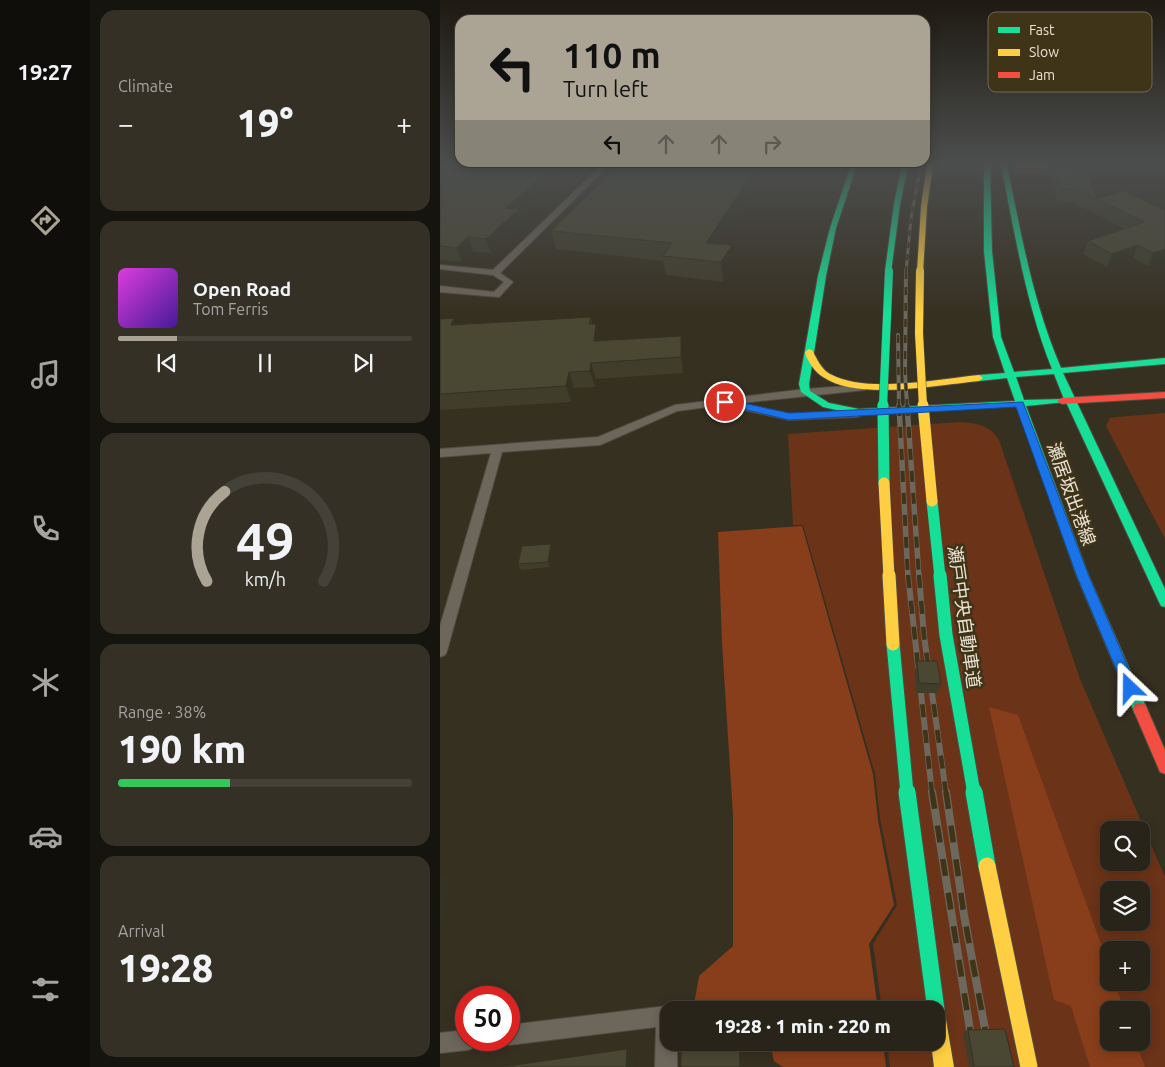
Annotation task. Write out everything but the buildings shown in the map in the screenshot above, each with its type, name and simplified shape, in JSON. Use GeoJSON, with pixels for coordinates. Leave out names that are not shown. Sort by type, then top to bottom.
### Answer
{"type":"FeatureCollection","features":[{"type":"Feature","properties":{"kind":"main road"},"geometry":{"type":"LineString","coordinates":[[837,215],[822,276],[804,384],[806,392],[826,405],[840,410],[891,412],[1165,395]]}},
{"type":"Feature","properties":{"kind":"main road"},"geometry":{"type":"LineString","coordinates":[[894,215],[886,281],[883,372],[883,475],[892,642],[923,921],[935,1001]]}},
{"type":"Feature","properties":{"kind":"main road","name":"瀬戸中央自動車道"},"geometry":{"type":"LineString","coordinates":[[923,215],[918,283],[920,373],[946,634],[996,910],[1029,1067]]}},
{"type":"Feature","properties":{"kind":"main road","name":"瀬居坂出港線"},"geometry":{"type":"LineString","coordinates":[[986,215],[990,301],[997,337],[1082,574],[1165,767]]}},
{"type":"Feature","properties":{"kind":"main road","name":"瀬居坂出港線"},"geometry":{"type":"LineString","coordinates":[[1014,215],[1033,304],[1056,370],[1165,602]]}},
{"type":"Feature","properties":{"kind":"main road"},"geometry":{"type":"LineString","coordinates":[[809,352],[818,370],[827,377],[856,386],[874,387],[1165,360]]}},
{"type":"Feature","properties":{"kind":"main road"},"geometry":{"type":"LineString","coordinates":[[942,1051],[944,1067]]}},
{"type":"Feature","properties":{"kind":"lane"},"geometry":{"type":"LineString","coordinates":[[495,273],[555,215]]}},
{"type":"Feature","properties":{"kind":"lane"},"geometry":{"type":"LineString","coordinates":[[440,267],[495,273],[509,282],[496,296],[440,289]]}},
{"type":"Feature","properties":{"kind":"lane"},"geometry":{"type":"LineString","coordinates":[[440,453],[600,441],[676,408],[806,392],[874,387]]}},
{"type":"Feature","properties":{"kind":"lane"},"geometry":{"type":"LineString","coordinates":[[725,402],[789,416],[891,412]]}},
{"type":"Feature","properties":{"kind":"lane"},"geometry":{"type":"LineString","coordinates":[[440,651],[498,448]]}},
{"type":"Feature","properties":{"kind":"lane"},"geometry":{"type":"LineString","coordinates":[[520,1034],[667,1016],[666,1067]]}},
{"type":"Feature","properties":{"kind":"lane"},"geometry":{"type":"LineString","coordinates":[[440,1043],[455,1041]]}},
{"type":"Feature","properties":{"kind":"shaded area"},"geometry":{"type":"Polygon","coordinates":[[[1165,413],[1165,539],[1106,426],[1110,418],[1165,413]]]}},
{"type":"Feature","properties":{"kind":"shaded area"},"geometry":{"type":"Polygon","coordinates":[[[960,422],[972,423],[987,428],[999,440],[1080,679],[1141,821],[1100,821],[1100,871],[1150,871],[1150,842],[1165,877],[1165,1067],[890,1067],[888,1051],[945,1051],[945,1001],[881,1001],[873,944],[897,905],[880,818],[875,774],[803,525],[793,525],[788,434],[960,422]]]}},
{"type":"Feature","properties":{"kind":"shaded area"},"geometry":{"type":"Polygon","coordinates":[[[802,526],[873,774],[878,820],[894,905],[869,944],[877,1001],[695,1001],[699,976],[733,946],[733,815],[722,643],[718,532],[802,526]]]}},
{"type":"Feature","properties":{"kind":"shaded area"},"geometry":{"type":"Polygon","coordinates":[[[989,707],[1018,715],[1100,941],[1100,991],[1118,991],[1121,1001],[1100,1001],[1100,1051],[1139,1051],[1145,1067],[1090,1067],[1071,1006],[1054,1000],[989,707]]]}},
{"type":"Feature","properties":{"kind":"shaded area"},"geometry":{"type":"Polygon","coordinates":[[[772,1051],[884,1051],[886,1067],[783,1067],[774,1061],[772,1051]]]}},
{"type":"Feature","properties":{"kind":"railway"},"geometry":{"type":"LineString","coordinates":[[906,272],[912,215]]}},
{"type":"Feature","properties":{"kind":"railway"},"geometry":{"type":"LineString","coordinates":[[906,271],[905,372],[907,406]]}},
{"type":"Feature","properties":{"kind":"railway"},"geometry":{"type":"LineString","coordinates":[[898,335],[899,406]]}},
{"type":"Feature","properties":{"kind":"railway"},"geometry":{"type":"LineString","coordinates":[[899,405],[908,577]]}},
{"type":"Feature","properties":{"kind":"railway"},"geometry":{"type":"LineString","coordinates":[[907,405],[919,577]]}},
{"type":"Feature","properties":{"kind":"railway"},"geometry":{"type":"LineString","coordinates":[[908,575],[932,793]]}},
{"type":"Feature","properties":{"kind":"railway"},"geometry":{"type":"LineString","coordinates":[[919,575],[924,636],[946,793]]}},
{"type":"Feature","properties":{"kind":"railway"},"geometry":{"type":"LineString","coordinates":[[932,792],[976,1067]]}},
{"type":"Feature","properties":{"kind":"railway"},"geometry":{"type":"LineString","coordinates":[[946,792],[964,915],[992,1067]]}},
{"type":"Feature","properties":{"kind":"traffic: fast"},"geometry":{"type":"LineString","coordinates":[[837,215],[822,276],[804,384],[806,392],[826,405],[859,412],[1062,401]]}},
{"type":"Feature","properties":{"kind":"traffic: fast"},"geometry":{"type":"LineString","coordinates":[[884,483],[883,363],[887,284],[895,215]]}},
{"type":"Feature","properties":{"kind":"traffic: fast"},"geometry":{"type":"LineString","coordinates":[[988,215],[988,251],[997,337],[1082,574],[1140,709]]}},
{"type":"Feature","properties":{"kind":"traffic: fast"},"geometry":{"type":"LineString","coordinates":[[1014,215],[1025,269],[1043,336],[1070,401],[1165,602]]}},
{"type":"Feature","properties":{"kind":"traffic: fast"},"geometry":{"type":"LineString","coordinates":[[979,378],[1165,361]]}},
{"type":"Feature","properties":{"kind":"traffic: fast"},"geometry":{"type":"LineString","coordinates":[[932,501],[946,635],[987,866]]}},
{"type":"Feature","properties":{"kind":"traffic: fast"},"geometry":{"type":"LineString","coordinates":[[893,644],[907,791],[935,1001]]}},
{"type":"Feature","properties":{"kind":"traffic: slow"},"geometry":{"type":"LineString","coordinates":[[923,215],[919,291],[919,333],[932,501]]}},
{"type":"Feature","properties":{"kind":"traffic: slow"},"geometry":{"type":"LineString","coordinates":[[809,352],[816,366],[827,376],[841,382],[859,386],[901,386],[979,378]]}},
{"type":"Feature","properties":{"kind":"traffic: slow"},"geometry":{"type":"LineString","coordinates":[[884,483],[893,644]]}},
{"type":"Feature","properties":{"kind":"traffic: slow"},"geometry":{"type":"LineString","coordinates":[[987,866],[1029,1067]]}},
{"type":"Feature","properties":{"kind":"traffic: slow"},"geometry":{"type":"LineString","coordinates":[[942,1051],[944,1067]]}},
{"type":"Feature","properties":{"kind":"traffic: jam"},"geometry":{"type":"LineString","coordinates":[[1062,401],[1165,395]]}},
{"type":"Feature","properties":{"kind":"traffic: jam"},"geometry":{"type":"LineString","coordinates":[[1140,709],[1165,767]]}},
{"type":"Feature","properties":{"kind":"route"},"geometry":{"type":"LineString","coordinates":[[725,402],[789,416],[1020,404],[1082,574],[1130,688]]}}]}
